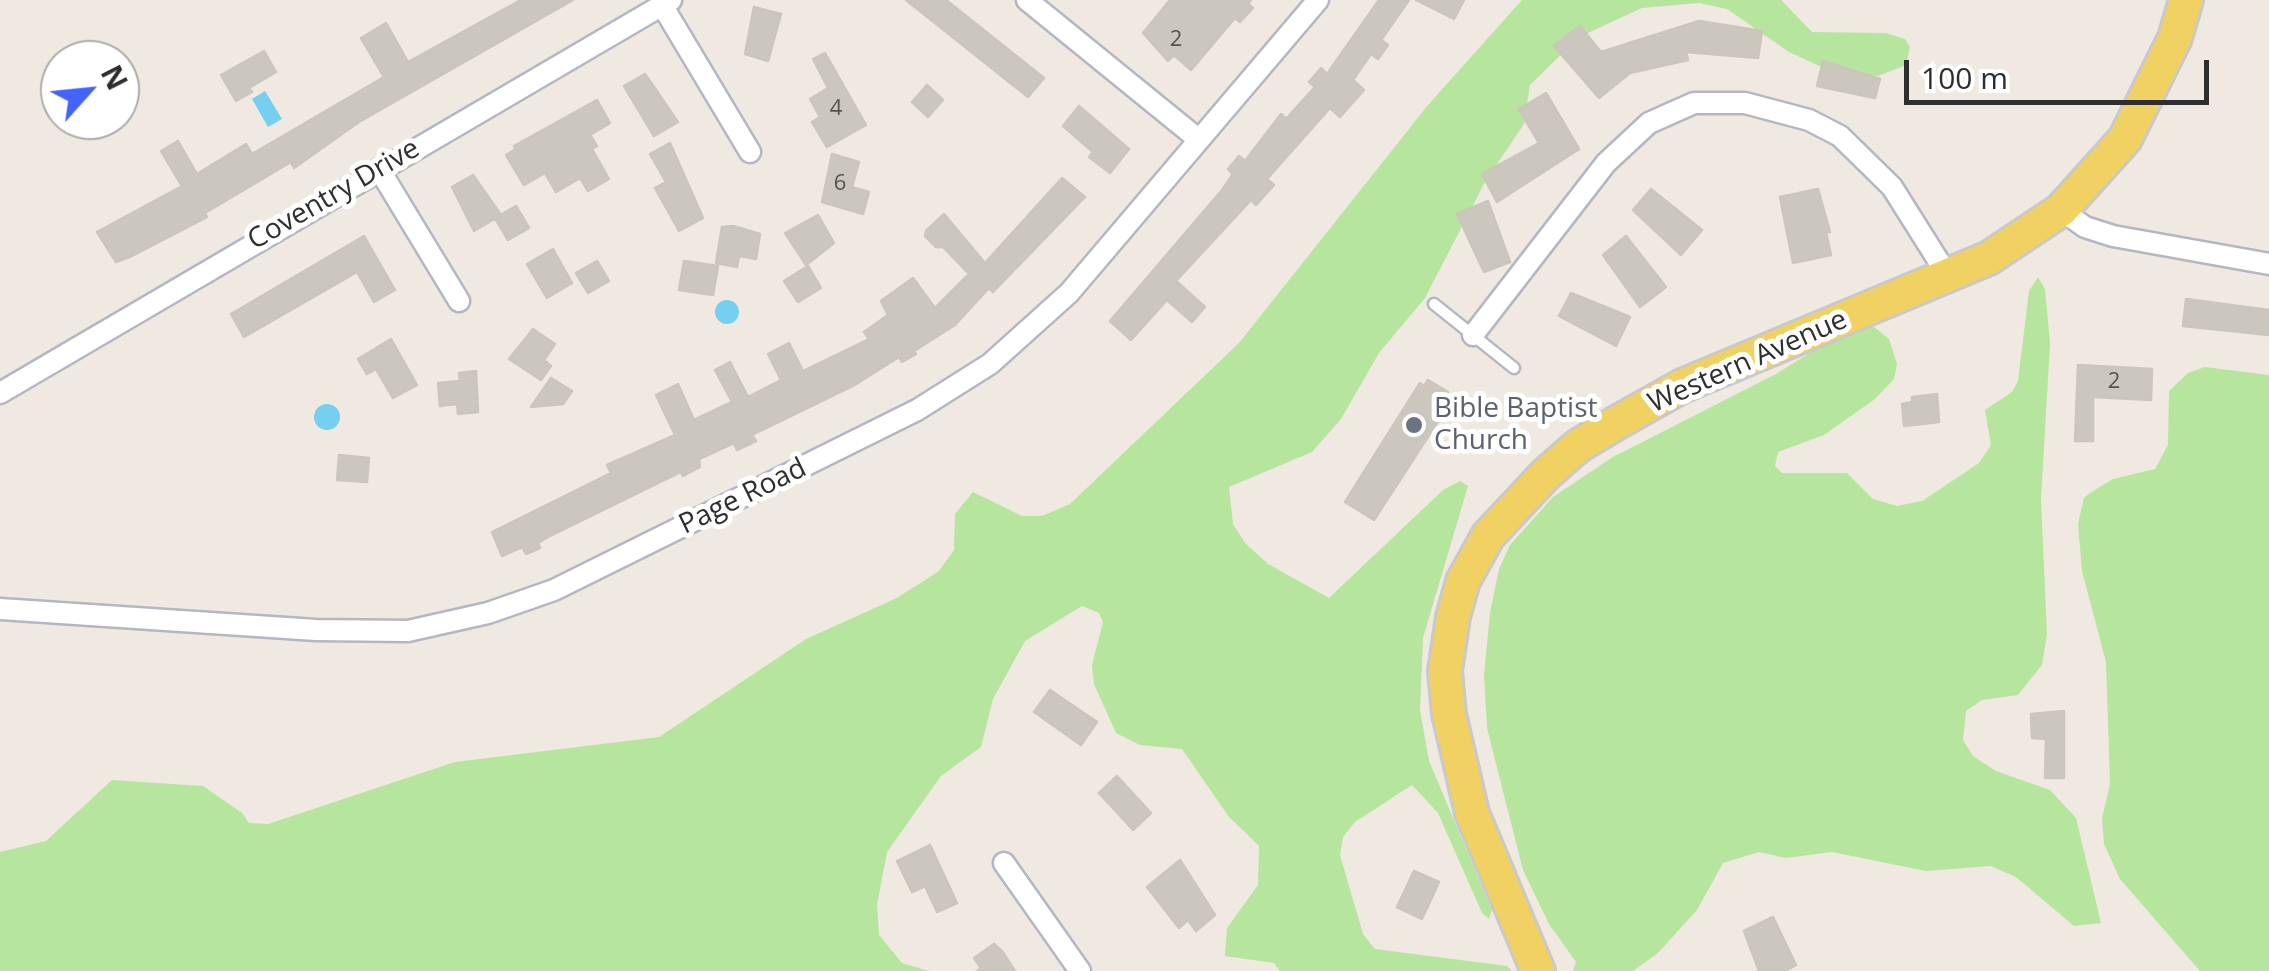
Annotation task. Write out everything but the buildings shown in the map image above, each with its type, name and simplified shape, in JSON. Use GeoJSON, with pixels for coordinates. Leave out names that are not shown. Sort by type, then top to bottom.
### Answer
{"type":"FeatureCollection","features":[{"type":"Feature","properties":{"kind":"main road","name":"Western Avenue"},"geometry":{"type":"LineString","coordinates":[[1538,971],[1472,813],[1449,714],[1445,671],[1453,617],[1463,581],[1488,536],[1521,498],[1578,446],[1634,413],[1682,386],[1989,258],[2061,210],[2125,139],[2175,38],[2186,0]]}},
{"type":"Feature","properties":{"kind":"street"},"geometry":{"type":"LineString","coordinates":[[1028,0],[1198,140]]}},
{"type":"Feature","properties":{"kind":"street","name":"Page Road"},"geometry":{"type":"LineString","coordinates":[[0,608],[316,630],[394,631],[475,616],[554,590],[917,410],[990,364],[1069,292],[1318,0]]}},
{"type":"Feature","properties":{"kind":"street"},"geometry":{"type":"LineString","coordinates":[[666,2],[750,152]]}},
{"type":"Feature","properties":{"kind":"street","name":"Coventry Drive"},"geometry":{"type":"LineString","coordinates":[[0,393],[666,2]]}},
{"type":"Feature","properties":{"kind":"street"},"geometry":{"type":"LineString","coordinates":[[1473,335],[1629,140],[1670,112],[1705,102],[1745,102],[1779,110],[1840,136],[1892,187],[1948,276]]}},
{"type":"Feature","properties":{"kind":"street"},"geometry":{"type":"LineString","coordinates":[[379,169],[459,301]]}},
{"type":"Feature","properties":{"kind":"street"},"geometry":{"type":"LineString","coordinates":[[2061,210],[2085,226],[2113,236],[2269,264]]}},
{"type":"Feature","properties":{"kind":"street"},"geometry":{"type":"LineString","coordinates":[[1004,864],[1080,971]]}},
{"type":"Feature","properties":{"kind":"lane"},"geometry":{"type":"LineString","coordinates":[[1434,304],[1514,368]]}},
{"type":"Feature","properties":{"kind":"green space"},"geometry":{"type":"Polygon","coordinates":[[[1522,0],[1781,0],[1812,32],[1886,33],[1905,39],[1910,47],[1906,65],[1878,76],[1826,69],[1789,52],[1727,9],[1699,3],[1642,8],[1579,37],[1530,85],[1524,124],[1485,182],[1425,298],[1379,353],[1341,419],[1312,452],[1229,487],[1233,524],[1245,543],[1268,564],[1329,598],[1443,490],[1460,481],[1468,486],[1423,638],[1420,710],[1429,761],[1492,910],[1489,919],[1482,913],[1438,813],[1412,785],[1355,822],[1343,837],[1340,855],[1363,934],[1375,949],[1507,966],[1512,971],[1280,971],[1274,963],[1225,956],[1227,928],[1258,885],[1259,846],[1229,817],[1182,749],[1140,745],[1116,733],[1094,684],[1092,665],[1103,622],[1099,613],[1082,606],[1025,641],[993,699],[981,747],[941,776],[887,852],[877,905],[879,935],[902,963],[929,971],[0,971],[0,852],[46,841],[112,780],[203,786],[242,813],[249,823],[268,824],[455,762],[659,737],[806,639],[897,598],[939,571],[954,550],[955,514],[973,492],[1022,516],[1042,516],[1070,504],[1239,343],[1428,105],[1522,0]]]}},
{"type":"Feature","properties":{"kind":"green space"},"geometry":{"type":"Polygon","coordinates":[[[2038,277],[2045,289],[2050,343],[2041,499],[2047,634],[2042,665],[2018,695],[1982,700],[1966,711],[1963,740],[1973,756],[1996,771],[2050,790],[2076,818],[2101,923],[2074,926],[2016,877],[1991,866],[1926,871],[1832,852],[1786,858],[1759,852],[1723,863],[1697,910],[1658,953],[1633,971],[1573,971],[1576,962],[1549,924],[1523,870],[1487,728],[1484,675],[1490,613],[1499,569],[1510,545],[1553,497],[1613,457],[1776,374],[1856,324],[1869,323],[1889,339],[1897,364],[1894,379],[1875,399],[1824,435],[1778,452],[1775,466],[1782,473],[1847,473],[1873,499],[1897,506],[1922,501],[1979,463],[1991,445],[1985,410],[2012,392],[2018,381],[2029,291],[2038,277]]]}},
{"type":"Feature","properties":{"kind":"green space"},"geometry":{"type":"Polygon","coordinates":[[[2205,367],[2269,375],[2269,971],[2200,971],[2120,879],[2104,844],[2102,818],[2110,784],[2106,662],[2082,571],[2078,524],[2084,498],[2090,493],[2113,479],[2155,469],[2168,445],[2169,391],[2188,373],[2205,367]]]}},
{"type":"Feature","properties":{"kind":"water"},"geometry":{"type":"Polygon","coordinates":[[[265,91],[282,119],[268,127],[252,99],[265,91]]]}},
{"type":"Feature","properties":{"kind":"water"},"geometry":{"type":"Polygon","coordinates":[[[727,300],[736,303],[736,321],[727,324],[718,321],[715,312],[718,303],[727,300]]]}},
{"type":"Feature","properties":{"kind":"water"},"geometry":{"type":"Polygon","coordinates":[[[327,404],[336,408],[340,417],[336,426],[327,430],[318,426],[314,417],[318,408],[327,404]]]}},
{"type":"Feature","properties":{"kind":"place","name":"Bible Baptist Church"},"geometry":{"type":"Point","coordinates":[1414,425]}}]}
